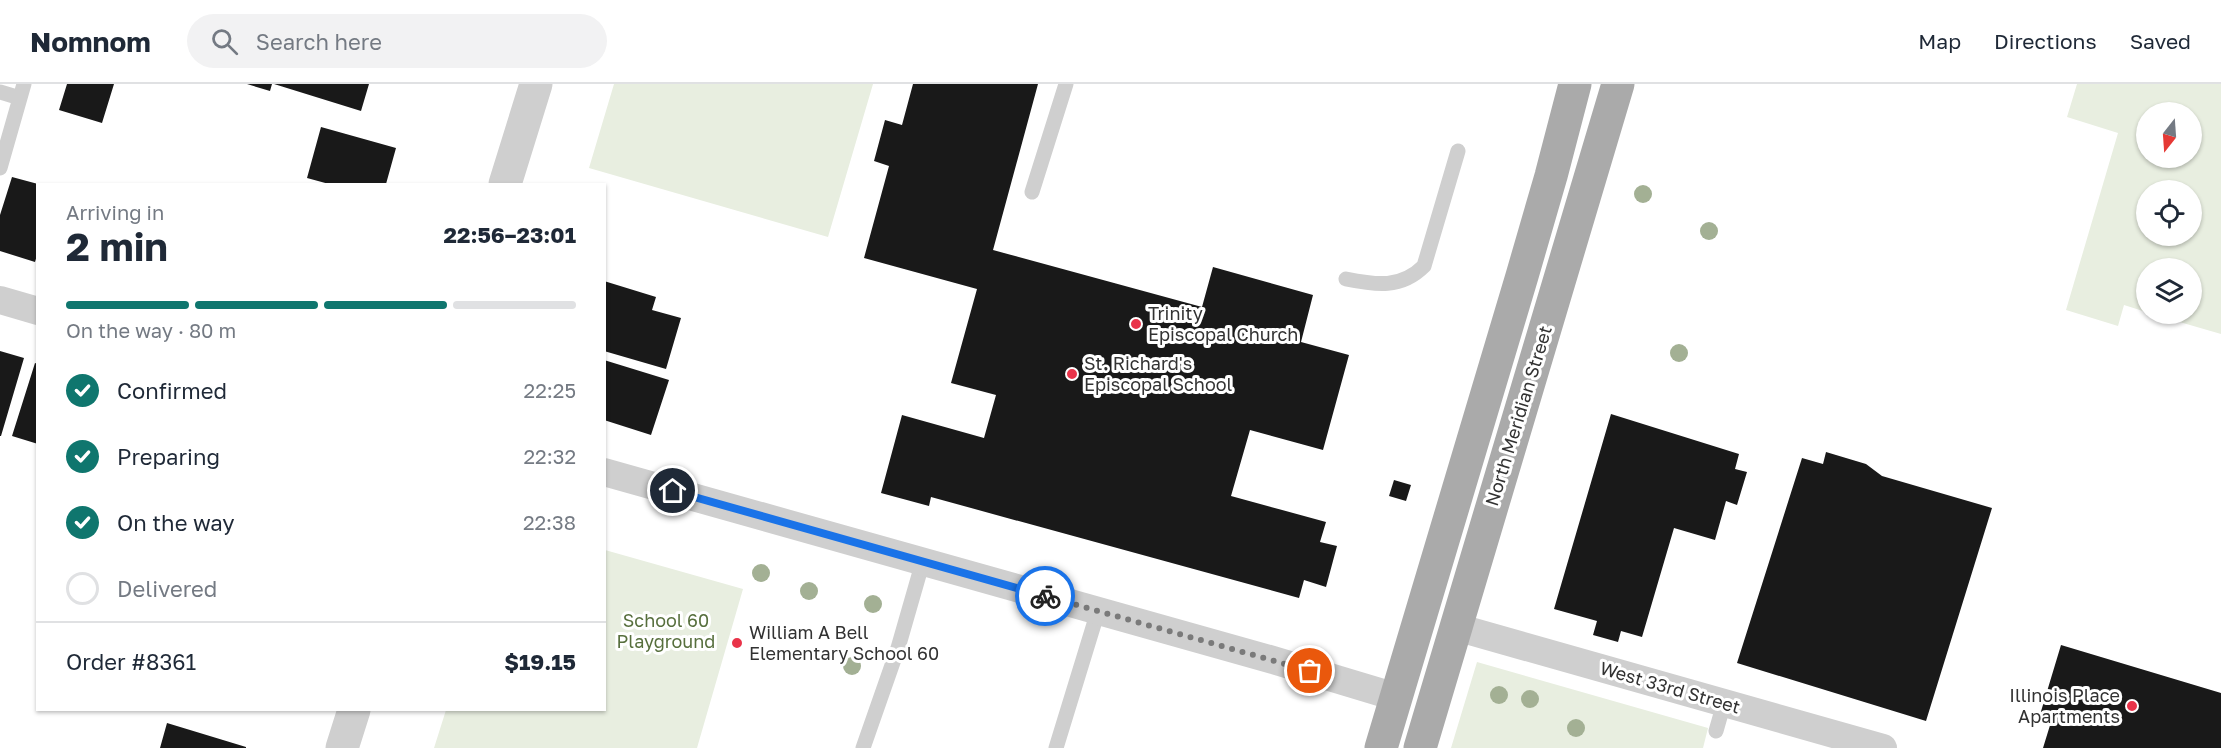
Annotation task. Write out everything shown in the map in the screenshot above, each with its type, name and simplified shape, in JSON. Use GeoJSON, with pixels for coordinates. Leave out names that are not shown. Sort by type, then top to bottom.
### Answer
{"type":"FeatureCollection","features":[{"type":"Feature","properties":{"kind":"main road","name":"North Meridian Street"},"geometry":{"type":"LineString","coordinates":[[1381,748],[1542,209],[1575,84]]}},
{"type":"Feature","properties":{"kind":"main road","name":"North Meridian Street"},"geometry":{"type":"LineString","coordinates":[[1420,748],[1618,84]]}},
{"type":"Feature","properties":{"kind":"street"},"geometry":{"type":"LineString","coordinates":[[505,183],[536,84]]}},
{"type":"Feature","properties":{"kind":"street"},"geometry":{"type":"LineString","coordinates":[[0,300],[36,310]]}},
{"type":"Feature","properties":{"kind":"street"},"geometry":{"type":"LineString","coordinates":[[606,473],[1098,610],[1396,697]]}},
{"type":"Feature","properties":{"kind":"street","name":"West 33rd Street"},"geometry":{"type":"LineString","coordinates":[[1456,627],[1883,748]]}},
{"type":"Feature","properties":{"kind":"street"},"geometry":{"type":"LineString","coordinates":[[342,748],[354,711]]}},
{"type":"Feature","properties":{"kind":"lane"},"geometry":{"type":"LineString","coordinates":[[1032,192],[1066,84]]}},
{"type":"Feature","properties":{"kind":"lane"},"geometry":{"type":"LineString","coordinates":[[0,92],[22,91],[0,168]]}},
{"type":"Feature","properties":{"kind":"lane"},"geometry":{"type":"LineString","coordinates":[[1346,279],[1368,284],[1397,282],[1414,276],[1424,267],[1458,151]]}},
{"type":"Feature","properties":{"kind":"lane"},"geometry":{"type":"LineString","coordinates":[[863,748],[898,648],[923,561]]}},
{"type":"Feature","properties":{"kind":"lane"},"geometry":{"type":"LineString","coordinates":[[1056,748],[1098,610]]}},
{"type":"Feature","properties":{"kind":"lane"},"geometry":{"type":"LineString","coordinates":[[1716,731],[1724,703]]}},
{"type":"Feature","properties":{"kind":"green space"},"geometry":{"type":"Polygon","coordinates":[[[614,84],[873,84],[828,237],[589,168],[614,84]]]}},
{"type":"Feature","properties":{"kind":"green space"},"geometry":{"type":"Polygon","coordinates":[[[2077,84],[2221,84],[2221,334],[2186,324],[2202,324],[2202,258],[2136,258],[2136,309],[2124,305],[2118,326],[2066,310],[2118,133],[2067,117],[2077,84]]]}},
{"type":"Feature","properties":{"kind":"green space","name":"School 60 Playground"},"geometry":{"type":"Polygon","coordinates":[[[606,550],[743,589],[697,748],[434,748],[446,711],[606,711],[606,550]]]}},
{"type":"Feature","properties":{"kind":"green space"},"geometry":{"type":"Polygon","coordinates":[[[1477,662],[1708,728],[1703,748],[1451,748],[1477,662]]]}},
{"type":"Feature","properties":{"kind":"building"},"geometry":{"type":"Polygon","coordinates":[[[67,84],[114,84],[102,123],[59,110],[67,84]]]}},
{"type":"Feature","properties":{"kind":"building"},"geometry":{"type":"Polygon","coordinates":[[[247,84],[272,84],[270,91],[247,84]]]}},
{"type":"Feature","properties":{"kind":"building"},"geometry":{"type":"Polygon","coordinates":[[[274,84],[369,84],[361,111],[274,84]]]}},
{"type":"Feature","properties":{"kind":"building","name":"Trinity Episcopal Church"},"geometry":{"type":"Polygon","coordinates":[[[913,84],[1038,84],[993,250],[1202,307],[1213,267],[1313,295],[1301,342],[1349,355],[1323,450],[1250,430],[1231,496],[1326,522],[1320,542],[1337,546],[1326,587],[1304,580],[1299,598],[931,497],[929,506],[881,493],[902,415],[984,438],[996,395],[951,383],[977,289],[864,258],[889,166],[874,161],[885,120],[902,125],[913,84]]]}},
{"type":"Feature","properties":{"kind":"building"},"geometry":{"type":"Polygon","coordinates":[[[321,127],[396,148],[386,183],[325,183],[307,178],[321,127]]]}},
{"type":"Feature","properties":{"kind":"building"},"geometry":{"type":"Polygon","coordinates":[[[12,177],[36,183],[35,262],[0,251],[0,215],[12,177]]]}},
{"type":"Feature","properties":{"kind":"building"},"geometry":{"type":"Polygon","coordinates":[[[606,282],[656,297],[652,310],[681,318],[666,369],[606,352],[606,282]]]}},
{"type":"Feature","properties":{"kind":"building"},"geometry":{"type":"Polygon","coordinates":[[[0,351],[24,358],[1,436],[0,436],[0,351]]]}},
{"type":"Feature","properties":{"kind":"building"},"geometry":{"type":"Polygon","coordinates":[[[606,361],[669,380],[651,435],[606,421],[606,361]]]}},
{"type":"Feature","properties":{"kind":"building"},"geometry":{"type":"Polygon","coordinates":[[[35,363],[36,443],[12,436],[35,363]]]}},
{"type":"Feature","properties":{"kind":"building"},"geometry":{"type":"Polygon","coordinates":[[[1611,414],[1739,454],[1735,469],[1747,472],[1737,505],[1726,501],[1715,540],[1674,528],[1642,637],[1621,631],[1618,642],[1593,635],[1597,621],[1554,609],[1611,414]]]}},
{"type":"Feature","properties":{"kind":"building"},"geometry":{"type":"Polygon","coordinates":[[[1826,452],[1866,464],[1882,476],[1992,508],[1926,721],[1737,663],[1802,458],[1823,464],[1826,452]]]}},
{"type":"Feature","properties":{"kind":"building"},"geometry":{"type":"Polygon","coordinates":[[[1394,480],[1411,485],[1406,501],[1389,496],[1394,480]]]}},
{"type":"Feature","properties":{"kind":"building","name":"Illinois Place Apartments"},"geometry":{"type":"Polygon","coordinates":[[[2061,645],[2221,693],[2221,748],[2043,748],[2051,722],[2039,718],[2061,645]]]}},
{"type":"Feature","properties":{"kind":"building"},"geometry":{"type":"Polygon","coordinates":[[[167,723],[246,747],[246,748],[160,748],[167,723]]]}},
{"type":"Feature","properties":{"kind":"way so far"},"geometry":{"type":"LineString","coordinates":[[1045,596],[1310,671]]}},
{"type":"Feature","properties":{"kind":"place","name":"Trinity Episcopal Church"},"geometry":{"type":"Point","coordinates":[1136,324]}},
{"type":"Feature","properties":{"kind":"place","name":"St. Richard's Episcopal School"},"geometry":{"type":"Point","coordinates":[1072,374]}},
{"type":"Feature","properties":{"kind":"place","name":"William A Bell Elementary School 60"},"geometry":{"type":"Point","coordinates":[737,643]}},
{"type":"Feature","properties":{"kind":"place","name":"Illinois Place Apartments"},"geometry":{"type":"Point","coordinates":[2132,706]}},
{"type":"Feature","properties":{"kind":"route"},"geometry":{"type":"LineString","coordinates":[[673,491],[1045,596]]}}]}
